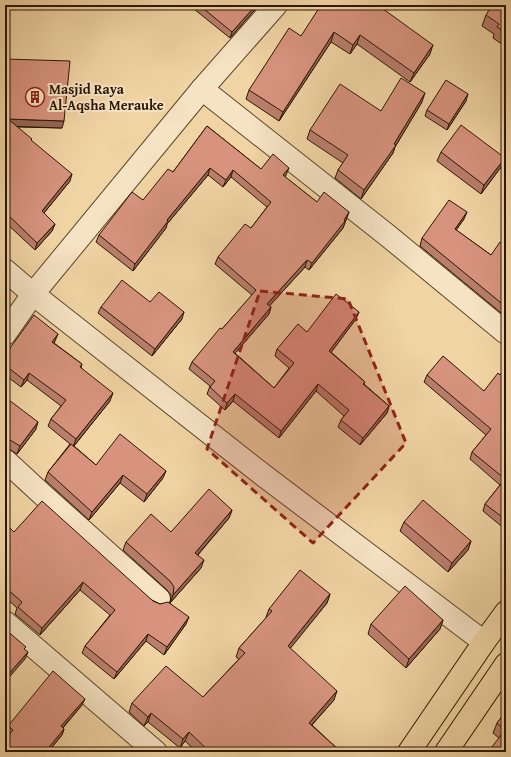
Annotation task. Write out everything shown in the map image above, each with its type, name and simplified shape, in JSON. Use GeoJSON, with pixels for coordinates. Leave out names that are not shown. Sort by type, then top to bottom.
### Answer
{"type":"FeatureCollection","features":[{"type":"Feature","properties":{"kind":"highway"},"geometry":{"type":"LineString","coordinates":[[409,752],[506,612]]}},
{"type":"Feature","properties":{"kind":"highway"},"geometry":{"type":"LineString","coordinates":[[446,752],[506,664]]}},
{"type":"Feature","properties":{"kind":"street"},"geometry":{"type":"LineString","coordinates":[[5,334],[33,294],[202,89],[276,5]]}},
{"type":"Feature","properties":{"kind":"street"},"geometry":{"type":"LineString","coordinates":[[202,89],[387,235],[506,333]]}},
{"type":"Feature","properties":{"kind":"street"},"geometry":{"type":"LineString","coordinates":[[5,270],[33,294],[263,475],[484,642]]}},
{"type":"Feature","properties":{"kind":"street"},"geometry":{"type":"LineString","coordinates":[[5,460],[159,599]]}},
{"type":"Feature","properties":{"kind":"street"},"geometry":{"type":"LineString","coordinates":[[5,622],[156,752]]}},
{"type":"Feature","properties":{"kind":"highlighted area"},"geometry":{"type":"Polygon","coordinates":[[[260,291],[348,299],[406,443],[313,543],[207,449],[260,291]]]}},
{"type":"Feature","properties":{"kind":"building"},"geometry":{"type":"Polygon","coordinates":[[[199,5],[256,5],[232,32],[199,5]]]}},
{"type":"Feature","properties":{"kind":"building"},"geometry":{"type":"Polygon","coordinates":[[[321,5],[380,5],[379,6],[433,45],[414,73],[360,35],[353,45],[334,32],[283,112],[249,90],[289,28],[301,36],[321,5]]]}},
{"type":"Feature","properties":{"kind":"building"},"geometry":{"type":"Polygon","coordinates":[[[492,5],[506,5],[506,33],[497,27],[499,24],[486,15],[492,5]]]}},
{"type":"Feature","properties":{"kind":"building"},"geometry":{"type":"Polygon","coordinates":[[[5,59],[70,61],[64,121],[8,119],[72,174],[42,211],[55,224],[37,243],[5,212],[5,59]]]}},
{"type":"Feature","properties":{"kind":"building"},"geometry":{"type":"Polygon","coordinates":[[[401,78],[425,93],[394,144],[396,145],[364,190],[338,170],[348,155],[310,130],[340,84],[381,111],[401,78]]]}},
{"type":"Feature","properties":{"kind":"building"},"geometry":{"type":"Polygon","coordinates":[[[446,80],[468,94],[449,124],[427,110],[446,80]]]}},
{"type":"Feature","properties":{"kind":"building"},"geometry":{"type":"Polygon","coordinates":[[[461,125],[505,158],[484,185],[441,152],[461,125]]]}},
{"type":"Feature","properties":{"kind":"building"},"geometry":{"type":"Polygon","coordinates":[[[207,126],[261,169],[273,154],[289,168],[283,175],[317,202],[324,192],[349,212],[344,220],[345,221],[312,263],[307,260],[267,304],[271,307],[233,352],[274,388],[294,363],[277,349],[298,324],[307,332],[336,294],[359,312],[329,351],[365,382],[363,384],[389,406],[363,438],[341,420],[349,410],[318,384],[281,431],[235,394],[227,403],[210,387],[215,381],[192,362],[220,328],[222,329],[256,290],[218,257],[245,224],[251,228],[271,202],[233,170],[226,180],[210,168],[167,220],[168,221],[135,264],[99,235],[132,192],[143,200],[168,169],[173,172],[207,126]]]}},
{"type":"Feature","properties":{"kind":"building"},"geometry":{"type":"Polygon","coordinates":[[[449,200],[467,212],[455,229],[491,255],[500,242],[506,247],[506,307],[422,238],[449,200]]]}},
{"type":"Feature","properties":{"kind":"building"},"geometry":{"type":"Polygon","coordinates":[[[122,280],[150,302],[159,292],[184,312],[155,349],[101,307],[122,280]]]}},
{"type":"Feature","properties":{"kind":"building"},"geometry":{"type":"Polygon","coordinates":[[[34,315],[58,334],[52,342],[82,364],[80,367],[113,393],[76,439],[51,419],[66,400],[29,373],[24,380],[5,365],[5,355],[34,315]]]}},
{"type":"Feature","properties":{"kind":"building"},"geometry":{"type":"Polygon","coordinates":[[[443,356],[484,391],[498,373],[500,375],[506,368],[506,520],[485,504],[505,479],[472,452],[491,429],[427,375],[443,356]]]}},
{"type":"Feature","properties":{"kind":"building"},"geometry":{"type":"Polygon","coordinates":[[[5,397],[38,422],[20,446],[10,440],[5,441],[5,397]]]}},
{"type":"Feature","properties":{"kind":"building"},"geometry":{"type":"Polygon","coordinates":[[[120,434],[166,471],[147,494],[123,475],[92,512],[48,472],[71,444],[96,465],[120,434]]]}},
{"type":"Feature","properties":{"kind":"building"},"geometry":{"type":"Polygon","coordinates":[[[209,489],[232,510],[195,553],[204,560],[173,595],[174,587],[170,581],[126,542],[151,514],[171,532],[209,489]]]}},
{"type":"Feature","properties":{"kind":"building"},"geometry":{"type":"Polygon","coordinates":[[[423,500],[471,541],[452,563],[404,522],[423,500]]]}},
{"type":"Feature","properties":{"kind":"building"},"geometry":{"type":"Polygon","coordinates":[[[42,501],[153,601],[160,604],[168,602],[189,617],[167,647],[148,634],[117,672],[85,646],[115,610],[83,582],[42,628],[18,607],[22,602],[5,587],[5,526],[6,524],[14,532],[42,501]]]}},
{"type":"Feature","properties":{"kind":"building"},"geometry":{"type":"Polygon","coordinates":[[[300,570],[330,594],[288,646],[337,691],[309,723],[341,752],[210,752],[189,732],[183,739],[151,713],[148,717],[132,703],[166,666],[203,697],[245,653],[239,648],[272,611],[269,609],[300,570]]]}},
{"type":"Feature","properties":{"kind":"building"},"geometry":{"type":"Polygon","coordinates":[[[405,586],[443,620],[409,659],[371,624],[405,586]]]}},
{"type":"Feature","properties":{"kind":"building"},"geometry":{"type":"Polygon","coordinates":[[[5,629],[26,647],[24,649],[28,652],[5,678],[5,629]]]}},
{"type":"Feature","properties":{"kind":"building"},"geometry":{"type":"Polygon","coordinates":[[[53,671],[85,699],[61,726],[64,729],[45,752],[5,752],[5,740],[13,730],[8,726],[53,671]]]}},
{"type":"Feature","properties":{"kind":"building"},"geometry":{"type":"Polygon","coordinates":[[[506,711],[506,752],[488,752],[505,730],[497,723],[506,711]]]}},
{"type":"Feature","properties":{"kind":"place","name":"Masjid Raya Al-Aqsha Merauke"},"geometry":{"type":"Point","coordinates":[35,97]}}]}
